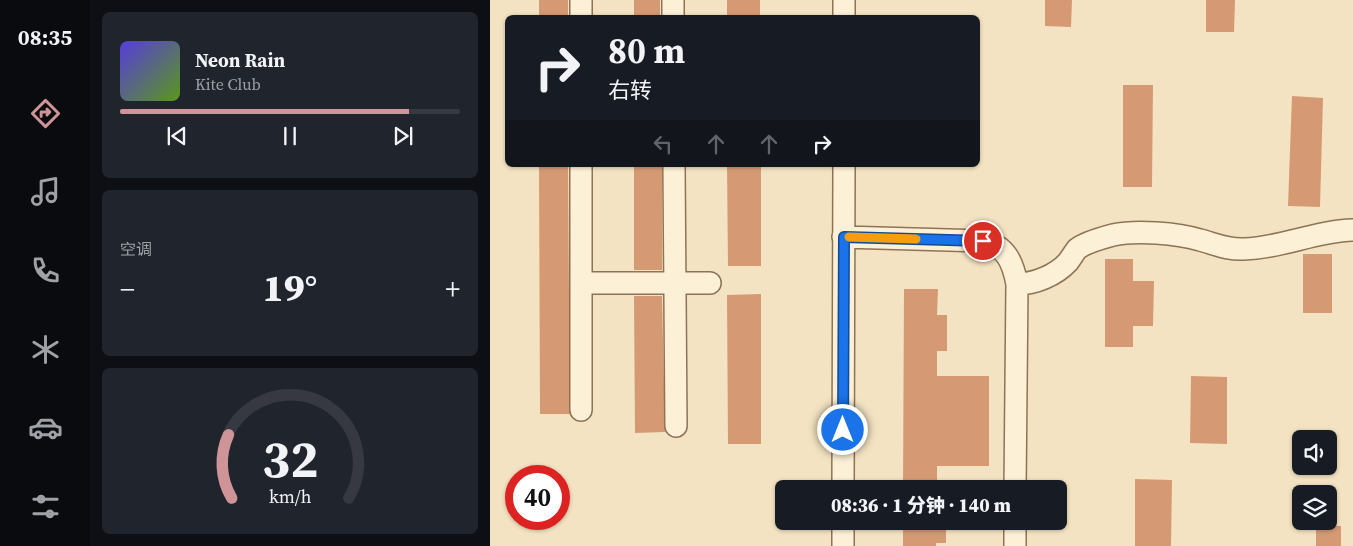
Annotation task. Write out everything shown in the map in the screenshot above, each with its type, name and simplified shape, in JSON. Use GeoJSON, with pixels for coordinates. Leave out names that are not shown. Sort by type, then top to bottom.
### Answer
{"type":"FeatureCollection","features":[{"type":"Feature","properties":{"kind":"street"},"geometry":{"type":"LineString","coordinates":[[581,0],[581,15]]}},
{"type":"Feature","properties":{"kind":"street"},"geometry":{"type":"LineString","coordinates":[[673,0],[674,15]]}},
{"type":"Feature","properties":{"kind":"street"},"geometry":{"type":"LineString","coordinates":[[844,0],[844,15]]}},
{"type":"Feature","properties":{"kind":"street"},"geometry":{"type":"LineString","coordinates":[[581,167],[581,410]]}},
{"type":"Feature","properties":{"kind":"street"},"geometry":{"type":"LineString","coordinates":[[674,167],[676,426]]}},
{"type":"Feature","properties":{"kind":"street"},"geometry":{"type":"LineString","coordinates":[[843,480],[844,167]]}},
{"type":"Feature","properties":{"kind":"street"},"geometry":{"type":"LineString","coordinates":[[1017,284],[1038,281],[1057,272],[1078,249],[1114,235],[1132,233],[1190,237],[1222,248],[1245,249],[1260,248],[1327,232],[1353,230]]}},
{"type":"Feature","properties":{"kind":"street"},"geometry":{"type":"LineString","coordinates":[[844,237],[993,243],[1008,256],[1017,284],[1015,480]]}},
{"type":"Feature","properties":{"kind":"street"},"geometry":{"type":"LineString","coordinates":[[581,283],[710,283]]}},
{"type":"Feature","properties":{"kind":"street"},"geometry":{"type":"LineString","coordinates":[[843,530],[843,546]]}},
{"type":"Feature","properties":{"kind":"street"},"geometry":{"type":"LineString","coordinates":[[1014,546],[1015,530]]}},
{"type":"Feature","properties":{"kind":"building"},"geometry":{"type":"Polygon","coordinates":[[[539,0],[568,0],[568,15],[539,15],[539,0]]]}},
{"type":"Feature","properties":{"kind":"building"},"geometry":{"type":"Polygon","coordinates":[[[634,0],[660,0],[660,15],[634,15],[634,0]]]}},
{"type":"Feature","properties":{"kind":"building"},"geometry":{"type":"Polygon","coordinates":[[[727,0],[760,0],[760,15],[727,15],[727,0]]]}},
{"type":"Feature","properties":{"kind":"building"},"geometry":{"type":"Polygon","coordinates":[[[1045,0],[1072,0],[1071,27],[1045,26],[1045,0]]]}},
{"type":"Feature","properties":{"kind":"building"},"geometry":{"type":"Polygon","coordinates":[[[1206,0],[1235,0],[1234,32],[1206,32],[1206,0]]]}},
{"type":"Feature","properties":{"kind":"building"},"geometry":{"type":"Polygon","coordinates":[[[1123,85],[1153,85],[1152,187],[1123,187],[1123,85]]]}},
{"type":"Feature","properties":{"kind":"building"},"geometry":{"type":"Polygon","coordinates":[[[1292,96],[1323,98],[1320,207],[1288,206],[1292,96]]]}},
{"type":"Feature","properties":{"kind":"building"},"geometry":{"type":"Polygon","coordinates":[[[539,167],[568,167],[570,414],[540,414],[539,167]]]}},
{"type":"Feature","properties":{"kind":"building"},"geometry":{"type":"Polygon","coordinates":[[[634,167],[662,167],[662,270],[634,270],[634,167]]]}},
{"type":"Feature","properties":{"kind":"building"},"geometry":{"type":"Polygon","coordinates":[[[727,167],[761,167],[761,266],[728,266],[727,167]]]}},
{"type":"Feature","properties":{"kind":"building"},"geometry":{"type":"Polygon","coordinates":[[[1303,254],[1332,254],[1332,313],[1303,313],[1303,254]]]}},
{"type":"Feature","properties":{"kind":"building"},"geometry":{"type":"Polygon","coordinates":[[[1105,259],[1133,259],[1133,281],[1154,281],[1153,326],[1133,326],[1133,347],[1105,347],[1105,259]]]}},
{"type":"Feature","properties":{"kind":"building"},"geometry":{"type":"Polygon","coordinates":[[[904,289],[938,289],[937,315],[947,315],[947,351],[937,351],[937,376],[989,376],[989,466],[937,466],[937,480],[903,480],[904,289]]]}},
{"type":"Feature","properties":{"kind":"building"},"geometry":{"type":"Polygon","coordinates":[[[761,294],[761,444],[728,444],[727,295],[761,294]]]}},
{"type":"Feature","properties":{"kind":"building"},"geometry":{"type":"Polygon","coordinates":[[[634,296],[662,296],[665,432],[635,433],[634,296]]]}},
{"type":"Feature","properties":{"kind":"building"},"geometry":{"type":"Polygon","coordinates":[[[1191,376],[1227,377],[1227,444],[1190,443],[1191,376]]]}},
{"type":"Feature","properties":{"kind":"building"},"geometry":{"type":"Polygon","coordinates":[[[1135,479],[1172,480],[1171,546],[1135,546],[1135,479]]]}},
{"type":"Feature","properties":{"kind":"building"},"geometry":{"type":"Polygon","coordinates":[[[1337,526],[1341,526],[1341,546],[1316,546],[1316,530],[1337,530],[1337,526]]]}},
{"type":"Feature","properties":{"kind":"building"},"geometry":{"type":"Polygon","coordinates":[[[903,530],[946,530],[946,543],[936,543],[936,546],[903,546],[903,530]]]}},
{"type":"Feature","properties":{"kind":"slow traffic"},"geometry":{"type":"LineString","coordinates":[[849,237],[916,239]]}},
{"type":"Feature","properties":{"kind":"route"},"geometry":{"type":"LineString","coordinates":[[843,430],[844,237],[983,241]]}}]}
